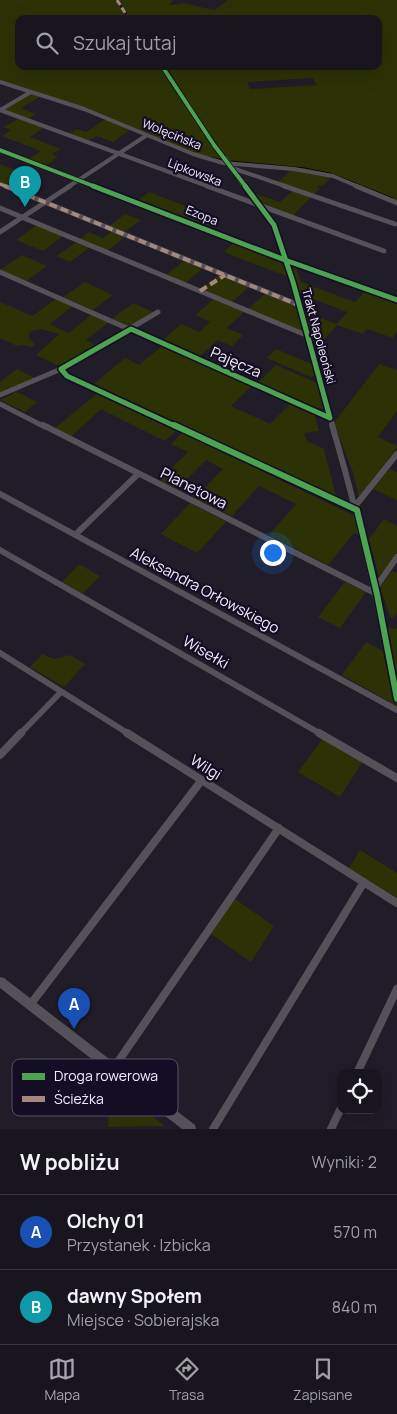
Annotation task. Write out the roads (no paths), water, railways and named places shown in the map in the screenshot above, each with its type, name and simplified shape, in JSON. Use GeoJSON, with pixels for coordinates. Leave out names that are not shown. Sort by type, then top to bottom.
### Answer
{"type":"FeatureCollection","features":[{"type":"Feature","properties":{"kind":"street","name":"Wolęcińska"},"geometry":{"type":"LineString","coordinates":[[0,82],[84,109],[184,151],[227,160],[329,175],[397,203]]}},
{"type":"Feature","properties":{"kind":"street"},"geometry":{"type":"LineString","coordinates":[[0,110],[31,92]]}},
{"type":"Feature","properties":{"kind":"street","name":"Lipkowska"},"geometry":{"type":"LineString","coordinates":[[0,110],[259,207],[384,251]]}},
{"type":"Feature","properties":{"kind":"street"},"geometry":{"type":"LineString","coordinates":[[0,232],[147,135]]}},
{"type":"Feature","properties":{"kind":"street","name":"Ezopa"},"geometry":{"type":"LineString","coordinates":[[0,150],[285,260],[397,300]]}},
{"type":"Feature","properties":{"kind":"street","name":"Trakt Napoleoński"},"geometry":{"type":"LineString","coordinates":[[227,160],[259,207],[274,225],[299,305],[356,505],[376,591],[397,699]]}},
{"type":"Feature","properties":{"kind":"street"},"geometry":{"type":"LineString","coordinates":[[232,168],[395,224]]}},
{"type":"Feature","properties":{"kind":"street"},"geometry":{"type":"LineString","coordinates":[[0,184],[299,305]]}},
{"type":"Feature","properties":{"kind":"street"},"geometry":{"type":"LineString","coordinates":[[0,208],[306,335]]}},
{"type":"Feature","properties":{"kind":"street","name":"Pajęcza"},"geometry":{"type":"LineString","coordinates":[[0,272],[330,418]]}},
{"type":"Feature","properties":{"kind":"street"},"geometry":{"type":"LineString","coordinates":[[0,395],[51,374],[158,312]]}},
{"type":"Feature","properties":{"kind":"street","name":"Planetowa"},"geometry":{"type":"LineString","coordinates":[[0,404],[376,591]]}},
{"type":"Feature","properties":{"kind":"street"},"geometry":{"type":"LineString","coordinates":[[356,505],[397,454]]}},
{"type":"Feature","properties":{"kind":"street"},"geometry":{"type":"LineString","coordinates":[[75,535],[138,474]]}},
{"type":"Feature","properties":{"kind":"street","name":"Aleksandra Orłowskiego"},"geometry":{"type":"LineString","coordinates":[[0,494],[397,710]]}},
{"type":"Feature","properties":{"kind":"street","name":"Wisełki"},"geometry":{"type":"LineString","coordinates":[[0,550],[397,778]]}},
{"type":"Feature","properties":{"kind":"street"},"geometry":{"type":"LineString","coordinates":[[376,591],[394,567],[397,557]]}},
{"type":"Feature","properties":{"kind":"street","name":"Wilgi"},"geometry":{"type":"LineString","coordinates":[[0,653],[397,904]]}},
{"type":"Feature","properties":{"kind":"street"},"geometry":{"type":"LineString","coordinates":[[0,755],[61,692]]}},
{"type":"Feature","properties":{"kind":"street"},"geometry":{"type":"LineString","coordinates":[[30,1005],[202,781]]}},
{"type":"Feature","properties":{"kind":"street"},"geometry":{"type":"LineString","coordinates":[[120,1059],[279,828]]}},
{"type":"Feature","properties":{"kind":"street"},"geometry":{"type":"LineString","coordinates":[[213,1129],[364,882]]}},
{"type":"Feature","properties":{"kind":"street"},"geometry":{"type":"LineString","coordinates":[[0,982],[100,1059]]}},
{"type":"Feature","properties":{"kind":"street"},"geometry":{"type":"LineString","coordinates":[[360,1069],[397,989]]}},
{"type":"Feature","properties":{"kind":"street"},"geometry":{"type":"LineString","coordinates":[[331,1129],[338,1114]]}},
{"type":"Feature","properties":{"kind":"street"},"geometry":{"type":"LineString","coordinates":[[173,1116],[190,1129]]}},
{"type":"Feature","properties":{"kind":"waterway"},"geometry":{"type":"LineString","coordinates":[[209,157],[223,160]]}},
{"type":"Feature","properties":{"kind":"waterway"},"geometry":{"type":"LineString","coordinates":[[231,161],[305,168],[330,173],[393,198]]}},
{"type":"Feature","properties":{"kind":"place","name":"dawny Społem"},"geometry":{"type":"Point","coordinates":[25,207]}},
{"type":"Feature","properties":{"kind":"place","name":"Olchy 01"},"geometry":{"type":"Point","coordinates":[74,1029]}}]}
